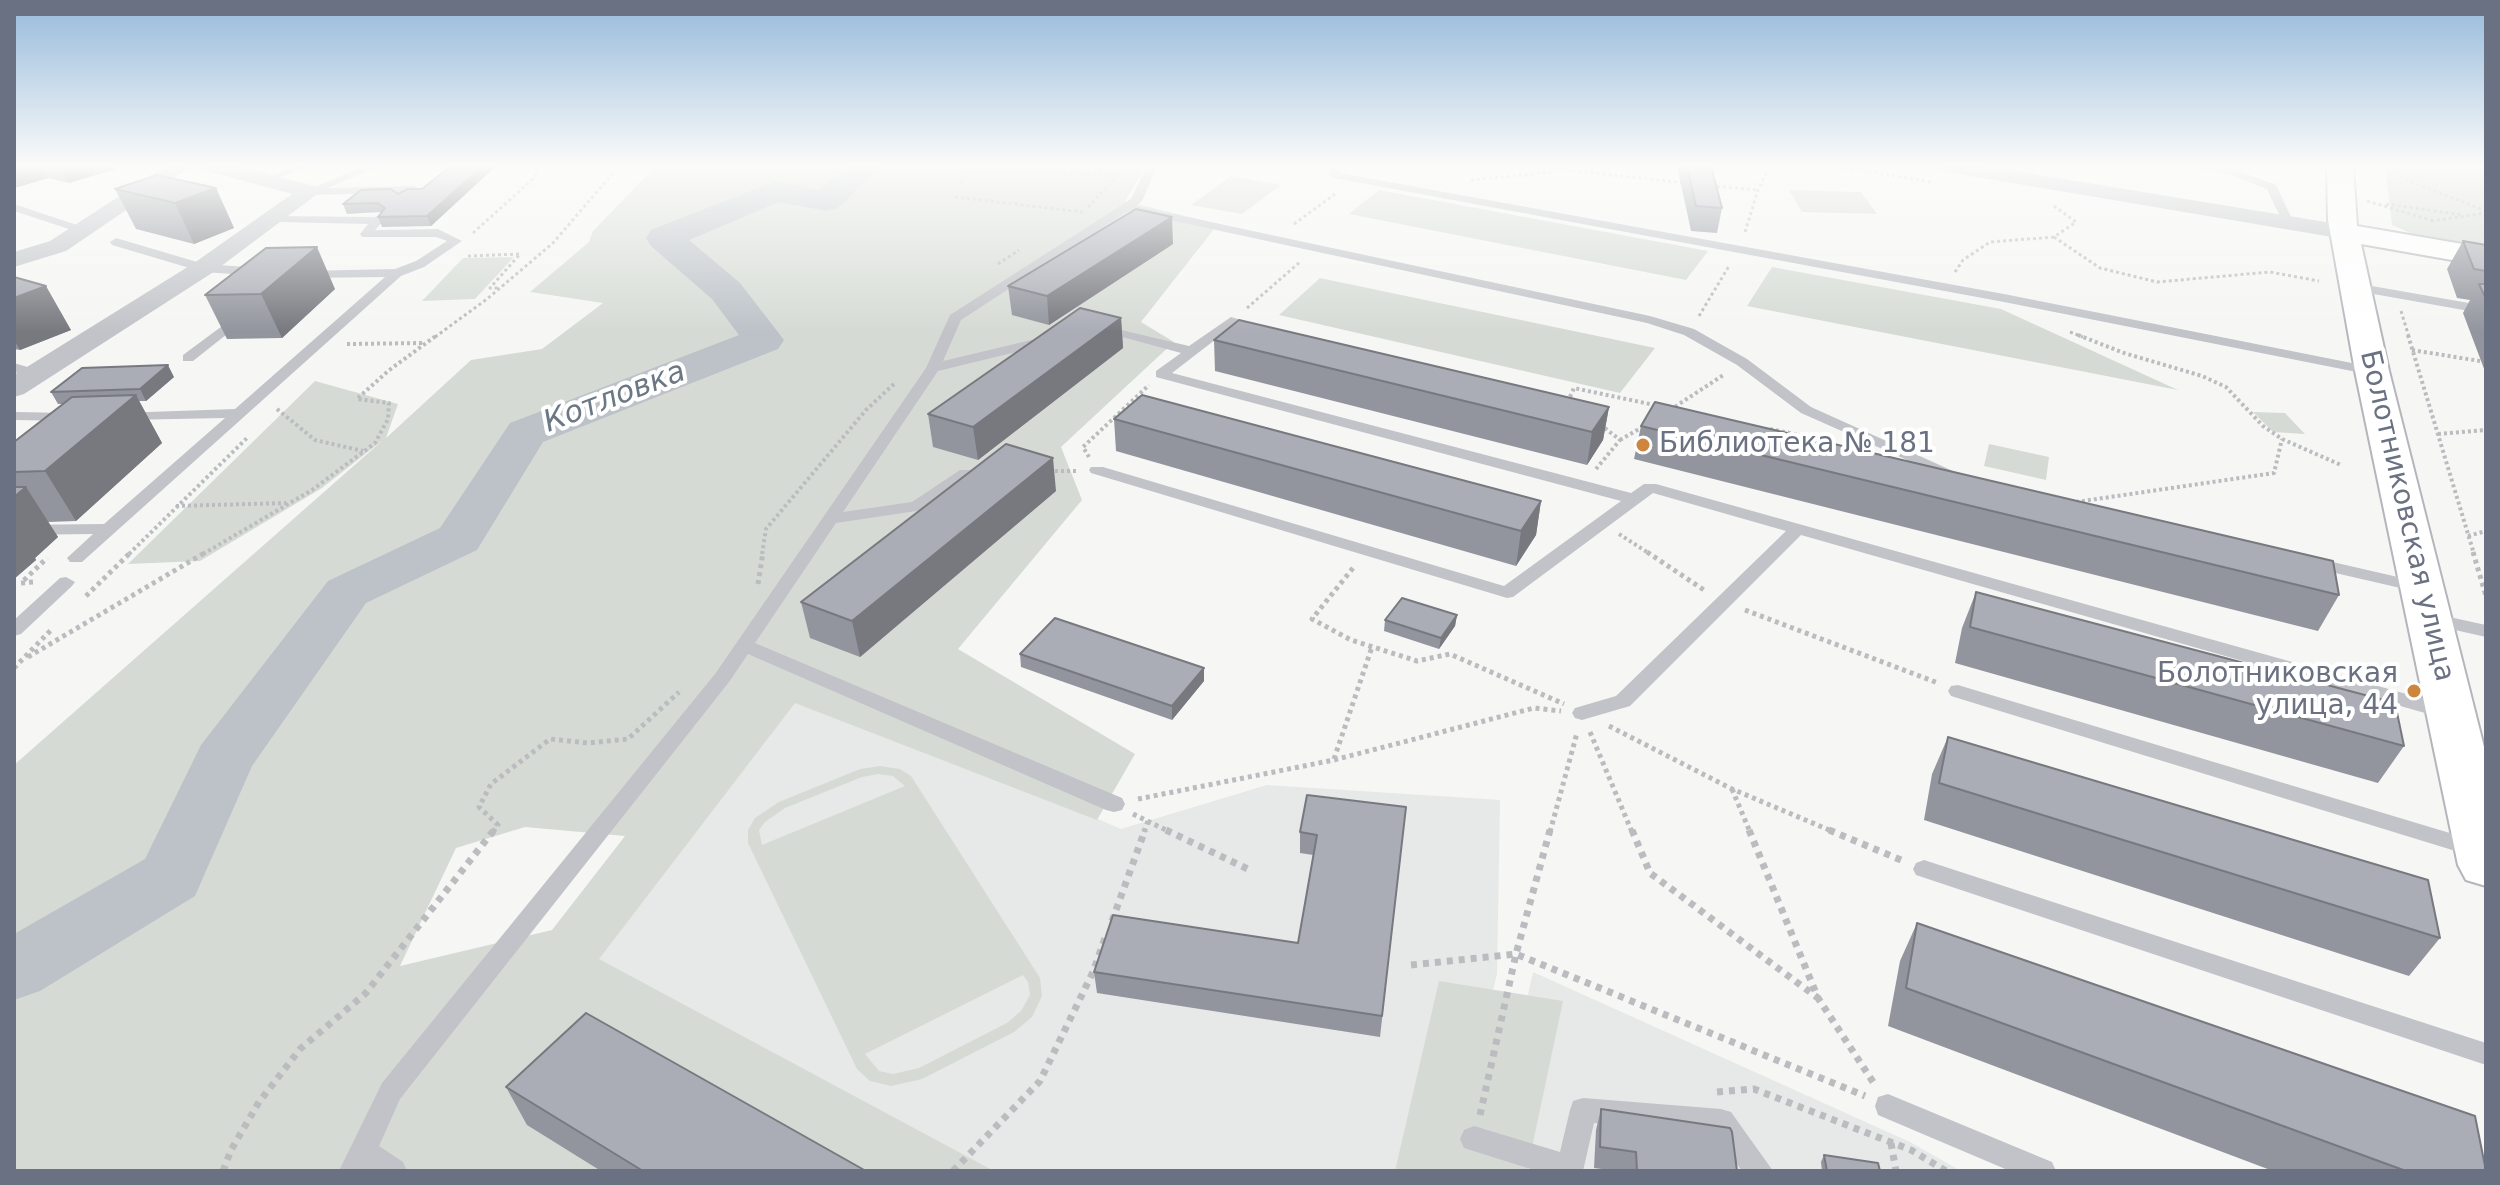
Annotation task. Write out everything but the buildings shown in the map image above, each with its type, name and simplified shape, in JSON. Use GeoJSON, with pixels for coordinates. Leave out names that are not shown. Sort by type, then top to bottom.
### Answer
{"type":"FeatureCollection","features":[{"type":"Feature","properties":{"kind":"street"},"geometry":{"type":"LineString","coordinates":[[14,260],[58,246],[95,221]]}},
{"type":"Feature","properties":{"kind":"street"},"geometry":{"type":"LineString","coordinates":[[14,388],[25,370],[203,268],[273,221]]}},
{"type":"Feature","properties":{"kind":"street","name":"Болотниковская улица"},"geometry":{"type":"LineString","coordinates":[[2354,221],[2337,284],[2372,371],[2484,858]]}},
{"type":"Feature","properties":{"kind":"street"},"geometry":{"type":"LineString","coordinates":[[2372,221],[2486,257]]}},
{"type":"Feature","properties":{"kind":"lane"},"geometry":{"type":"LineString","coordinates":[[56,221],[82,230]]}},
{"type":"Feature","properties":{"kind":"lane"},"geometry":{"type":"LineString","coordinates":[[76,558],[397,273],[420,264],[456,241],[438,233],[366,234],[378,221]]}},
{"type":"Feature","properties":{"kind":"lane"},"geometry":{"type":"LineString","coordinates":[[393,1171],[358,1161],[391,1091],[722,678],[933,368],[955,318],[1104,221]]}},
{"type":"Feature","properties":{"kind":"lane"},"geometry":{"type":"LineString","coordinates":[[1192,221],[1650,320],[1689,332],[1742,362],[1806,410],[1949,474],[1979,481]]}},
{"type":"Feature","properties":{"kind":"lane"},"geometry":{"type":"LineString","coordinates":[[1586,221],[1945,287],[2372,371]]}},
{"type":"Feature","properties":{"kind":"lane"},"geometry":{"type":"LineString","coordinates":[[116,242],[203,268],[287,274],[397,273]]}},
{"type":"Feature","properties":{"kind":"lane"},"geometry":{"type":"LineString","coordinates":[[2337,284],[2486,310]]}},
{"type":"Feature","properties":{"kind":"lane"},"geometry":{"type":"LineString","coordinates":[[188,358],[247,311]]}},
{"type":"Feature","properties":{"kind":"lane"},"geometry":{"type":"LineString","coordinates":[[1161,374],[1231,321],[1277,332]]}},
{"type":"Feature","properties":{"kind":"lane"},"geometry":{"type":"LineString","coordinates":[[1087,326],[1192,351]]}},
{"type":"Feature","properties":{"kind":"lane"},"geometry":{"type":"LineString","coordinates":[[933,368],[1041,343],[1062,330]]}},
{"type":"Feature","properties":{"kind":"lane"},"geometry":{"type":"LineString","coordinates":[[1161,374],[1634,499]]}},
{"type":"Feature","properties":{"kind":"lane"},"geometry":{"type":"LineString","coordinates":[[14,416],[107,419],[237,413]]}},
{"type":"Feature","properties":{"kind":"lane"},"geometry":{"type":"LineString","coordinates":[[1097,470],[1507,593],[1650,487],[2450,713]]}},
{"type":"Feature","properties":{"kind":"lane"},"geometry":{"type":"LineString","coordinates":[[830,519],[917,506],[966,473]]}},
{"type":"Feature","properties":{"kind":"lane"},"geometry":{"type":"LineString","coordinates":[[14,530],[107,529]]}},
{"type":"Feature","properties":{"kind":"lane"},"geometry":{"type":"LineString","coordinates":[[1582,713],[1623,701],[1798,529]]}},
{"type":"Feature","properties":{"kind":"lane"},"geometry":{"type":"LineString","coordinates":[[2286,555],[2427,604],[2486,631]]}},
{"type":"Feature","properties":{"kind":"lane"},"geometry":{"type":"LineString","coordinates":[[14,630],[66,582]]}},
{"type":"Feature","properties":{"kind":"lane"},"geometry":{"type":"LineString","coordinates":[[743,645],[1114,804]]}},
{"type":"Feature","properties":{"kind":"lane"},"geometry":{"type":"LineString","coordinates":[[1958,691],[2484,858]]}},
{"type":"Feature","properties":{"kind":"lane"},"geometry":{"type":"LineString","coordinates":[[1924,869],[2486,1054]]}},
{"type":"Feature","properties":{"kind":"lane"},"geometry":{"type":"LineString","coordinates":[[1888,1106],[2042,1171]]}},
{"type":"Feature","properties":{"kind":"lane"},"geometry":{"type":"LineString","coordinates":[[1474,1139],[1569,1169],[1583,1110],[1721,1121],[1759,1171]]}},
{"type":"Feature","properties":{"kind":"path"},"geometry":{"type":"LineString","coordinates":[[20,661],[312,490],[375,443],[388,419],[389,403],[357,399],[388,371],[500,288],[553,243],[572,221]]}},
{"type":"Feature","properties":{"kind":"path"},"geometry":{"type":"LineString","coordinates":[[1274,239],[1298,221]]}},
{"type":"Feature","properties":{"kind":"path"},"geometry":{"type":"LineString","coordinates":[[1945,287],[1963,260],[1990,242],[2054,237],[2075,221]]}},
{"type":"Feature","properties":{"kind":"path"},"geometry":{"type":"LineString","coordinates":[[2054,237],[2100,268],[2157,282],[2270,272],[2337,284]]}},
{"type":"Feature","properties":{"kind":"path"},"geometry":{"type":"LineString","coordinates":[[994,268],[1029,244]]}},
{"type":"Feature","properties":{"kind":"path"},"geometry":{"type":"LineString","coordinates":[[1231,321],[1315,248]]}},
{"type":"Feature","properties":{"kind":"path"},"geometry":{"type":"LineString","coordinates":[[466,256],[520,254],[490,288],[500,288]]}},
{"type":"Feature","properties":{"kind":"path"},"geometry":{"type":"LineString","coordinates":[[2396,295],[2486,596]]}},
{"type":"Feature","properties":{"kind":"path"},"geometry":{"type":"LineString","coordinates":[[2066,331],[2124,353],[2202,376],[2226,387],[2263,426],[2282,439],[2341,465]]}},
{"type":"Feature","properties":{"kind":"path"},"geometry":{"type":"LineString","coordinates":[[313,346],[426,343]]}},
{"type":"Feature","properties":{"kind":"path"},"geometry":{"type":"LineString","coordinates":[[2412,350],[2486,362]]}},
{"type":"Feature","properties":{"kind":"path"},"geometry":{"type":"LineString","coordinates":[[1658,417],[1742,362]]}},
{"type":"Feature","properties":{"kind":"path"},"geometry":{"type":"LineString","coordinates":[[1097,470],[1083,447],[1161,374]]}},
{"type":"Feature","properties":{"kind":"path"},"geometry":{"type":"LineString","coordinates":[[757,590],[766,529],[866,410],[899,379]]}},
{"type":"Feature","properties":{"kind":"path"},"geometry":{"type":"LineString","coordinates":[[1578,406],[1569,399],[1574,388],[1686,412]]}},
{"type":"Feature","properties":{"kind":"path"},"geometry":{"type":"LineString","coordinates":[[277,409],[315,440],[364,451]]}},
{"type":"Feature","properties":{"kind":"path"},"geometry":{"type":"LineString","coordinates":[[1598,422],[1620,440]]}},
{"type":"Feature","properties":{"kind":"path"},"geometry":{"type":"LineString","coordinates":[[1582,485],[1620,440],[1645,425]]}},
{"type":"Feature","properties":{"kind":"path"},"geometry":{"type":"LineString","coordinates":[[1762,427],[1823,440]]}},
{"type":"Feature","properties":{"kind":"path"},"geometry":{"type":"LineString","coordinates":[[2438,434],[2486,430]]}},
{"type":"Feature","properties":{"kind":"path"},"geometry":{"type":"LineString","coordinates":[[2069,503],[2274,473],[2282,439]]}},
{"type":"Feature","properties":{"kind":"path"},"geometry":{"type":"LineString","coordinates":[[1039,471],[1097,470]]}},
{"type":"Feature","properties":{"kind":"path"},"geometry":{"type":"LineString","coordinates":[[131,507],[289,503]]}},
{"type":"Feature","properties":{"kind":"path"},"geometry":{"type":"LineString","coordinates":[[2468,536],[2486,531]]}},
{"type":"Feature","properties":{"kind":"path"},"geometry":{"type":"LineString","coordinates":[[1642,549],[1722,601],[1958,691]]}},
{"type":"Feature","properties":{"kind":"path"},"geometry":{"type":"LineString","coordinates":[[1367,551],[1312,619],[1351,640],[1417,661],[1450,654],[1582,713],[1732,789],[1924,869]]}},
{"type":"Feature","properties":{"kind":"path"},"geometry":{"type":"LineString","coordinates":[[36,558],[47,558]]}},
{"type":"Feature","properties":{"kind":"path"},"geometry":{"type":"LineString","coordinates":[[1334,760],[1372,647]]}},
{"type":"Feature","properties":{"kind":"path"},"geometry":{"type":"LineString","coordinates":[[223,1171],[231,1150],[259,1102],[300,1049],[365,994],[498,825],[479,807],[491,784],[550,739],[588,743],[628,739],[684,688]]}},
{"type":"Feature","properties":{"kind":"path"},"geometry":{"type":"LineString","coordinates":[[1114,804],[1334,760],[1534,708],[1582,713]]}},
{"type":"Feature","properties":{"kind":"path"},"geometry":{"type":"LineString","coordinates":[[1474,1139],[1516,954],[1582,713]]}},
{"type":"Feature","properties":{"kind":"path"},"geometry":{"type":"LineString","coordinates":[[1582,713],[1650,873],[1818,998]]}},
{"type":"Feature","properties":{"kind":"path"},"geometry":{"type":"LineString","coordinates":[[1732,789],[1818,998],[1888,1106]]}},
{"type":"Feature","properties":{"kind":"path"},"geometry":{"type":"LineString","coordinates":[[1114,804],[1252,871]]}},
{"type":"Feature","properties":{"kind":"path"},"geometry":{"type":"LineString","coordinates":[[953,1171],[1040,1081],[1093,972],[1148,821]]}},
{"type":"Feature","properties":{"kind":"path"},"geometry":{"type":"LineString","coordinates":[[1411,965],[1516,954],[1888,1106]]}},
{"type":"Feature","properties":{"kind":"path"},"geometry":{"type":"LineString","coordinates":[[1721,1121],[1717,1091],[1754,1089],[1911,1150],[1946,1171]]}},
{"type":"Feature","properties":{"kind":"path"},"geometry":{"type":"LineString","coordinates":[[1891,1142],[1896,1171]]}},
{"type":"Feature","properties":{"kind":"shaded area"},"geometry":{"type":"Polygon","coordinates":[[[602,221],[1207,221],[1218,224],[1141,322],[1174,342],[1061,447],[1082,500],[958,649],[1135,754],[1097,820],[795,703],[599,959],[994,1171],[14,1171],[14,765],[383,440],[322,488],[200,561],[128,564],[315,381],[398,404],[386,438],[471,360],[542,349],[603,303],[530,292],[589,242],[593,231],[602,221]],[[525,827],[456,848],[400,966],[552,930],[625,836],[525,827]]]}},
{"type":"Feature","properties":{"kind":"shaded area"},"geometry":{"type":"Polygon","coordinates":[[[1386,221],[1548,221],[1708,251],[1686,280],[1386,221]]]}},
{"type":"Feature","properties":{"kind":"shaded area"},"geometry":{"type":"Polygon","coordinates":[[[2392,221],[2486,221],[2486,246],[2412,234],[2392,225],[2392,221]]]}},
{"type":"Feature","properties":{"kind":"shaded area"},"geometry":{"type":"Polygon","coordinates":[[[514,257],[475,299],[422,301],[463,258],[514,257]]]}},
{"type":"Feature","properties":{"kind":"shaded area"},"geometry":{"type":"Polygon","coordinates":[[[1772,267],[2001,309],[2178,390],[1747,306],[1772,267]]]}},
{"type":"Feature","properties":{"kind":"shaded area"},"geometry":{"type":"Polygon","coordinates":[[[1320,278],[1655,348],[1620,393],[1279,315],[1320,278]]]}},
{"type":"Feature","properties":{"kind":"shaded area"},"geometry":{"type":"Polygon","coordinates":[[[2253,412],[2285,413],[2305,434],[2273,432],[2253,412]]]}},
{"type":"Feature","properties":{"kind":"shaded area"},"geometry":{"type":"Polygon","coordinates":[[[1989,444],[2049,457],[2046,480],[1984,466],[1989,444]]]}},
{"type":"Feature","properties":{"kind":"shaded area"},"geometry":{"type":"Polygon","coordinates":[[[788,684],[1121,829],[1267,785],[1500,800],[1497,974],[1449,1171],[899,1171],[570,970],[788,684]]]}},
{"type":"Feature","properties":{"kind":"shaded area"},"geometry":{"type":"Polygon","coordinates":[[[880,766],[900,769],[911,776],[1040,978],[1042,996],[1032,1017],[1014,1032],[922,1079],[891,1086],[870,1081],[857,1069],[748,843],[748,830],[755,818],[779,802],[860,769],[880,766]],[[878,774],[862,777],[785,808],[759,830],[762,845],[905,786],[893,776],[878,774]],[[1023,975],[865,1054],[879,1071],[893,1074],[919,1068],[1007,1023],[1021,1011],[1030,995],[1028,982],[1023,975]]]}},
{"type":"Feature","properties":{"kind":"shaded area"},"geometry":{"type":"Polygon","coordinates":[[[1533,972],[1910,1142],[1961,1171],[1489,1171],[1533,972]]]}},
{"type":"Feature","properties":{"kind":"shaded area"},"geometry":{"type":"Polygon","coordinates":[[[1439,981],[1563,1001],[1527,1171],[1395,1171],[1439,981]]]}},
{"type":"Feature","properties":{"kind":"waterway","name":"Котловка"},"geometry":{"type":"LineString","coordinates":[[14,970],[171,877],[223,760],[347,592],[459,539],[526,433],[764,340],[726,291],[664,238],[704,221]]}},
{"type":"Feature","properties":{"kind":"place","name":"Библиотека № 181"},"geometry":{"type":"Point","coordinates":[1643,445]}},
{"type":"Feature","properties":{"kind":"place","name":"Болотниковская улица, 44"},"geometry":{"type":"Point","coordinates":[2414,691]}}]}
